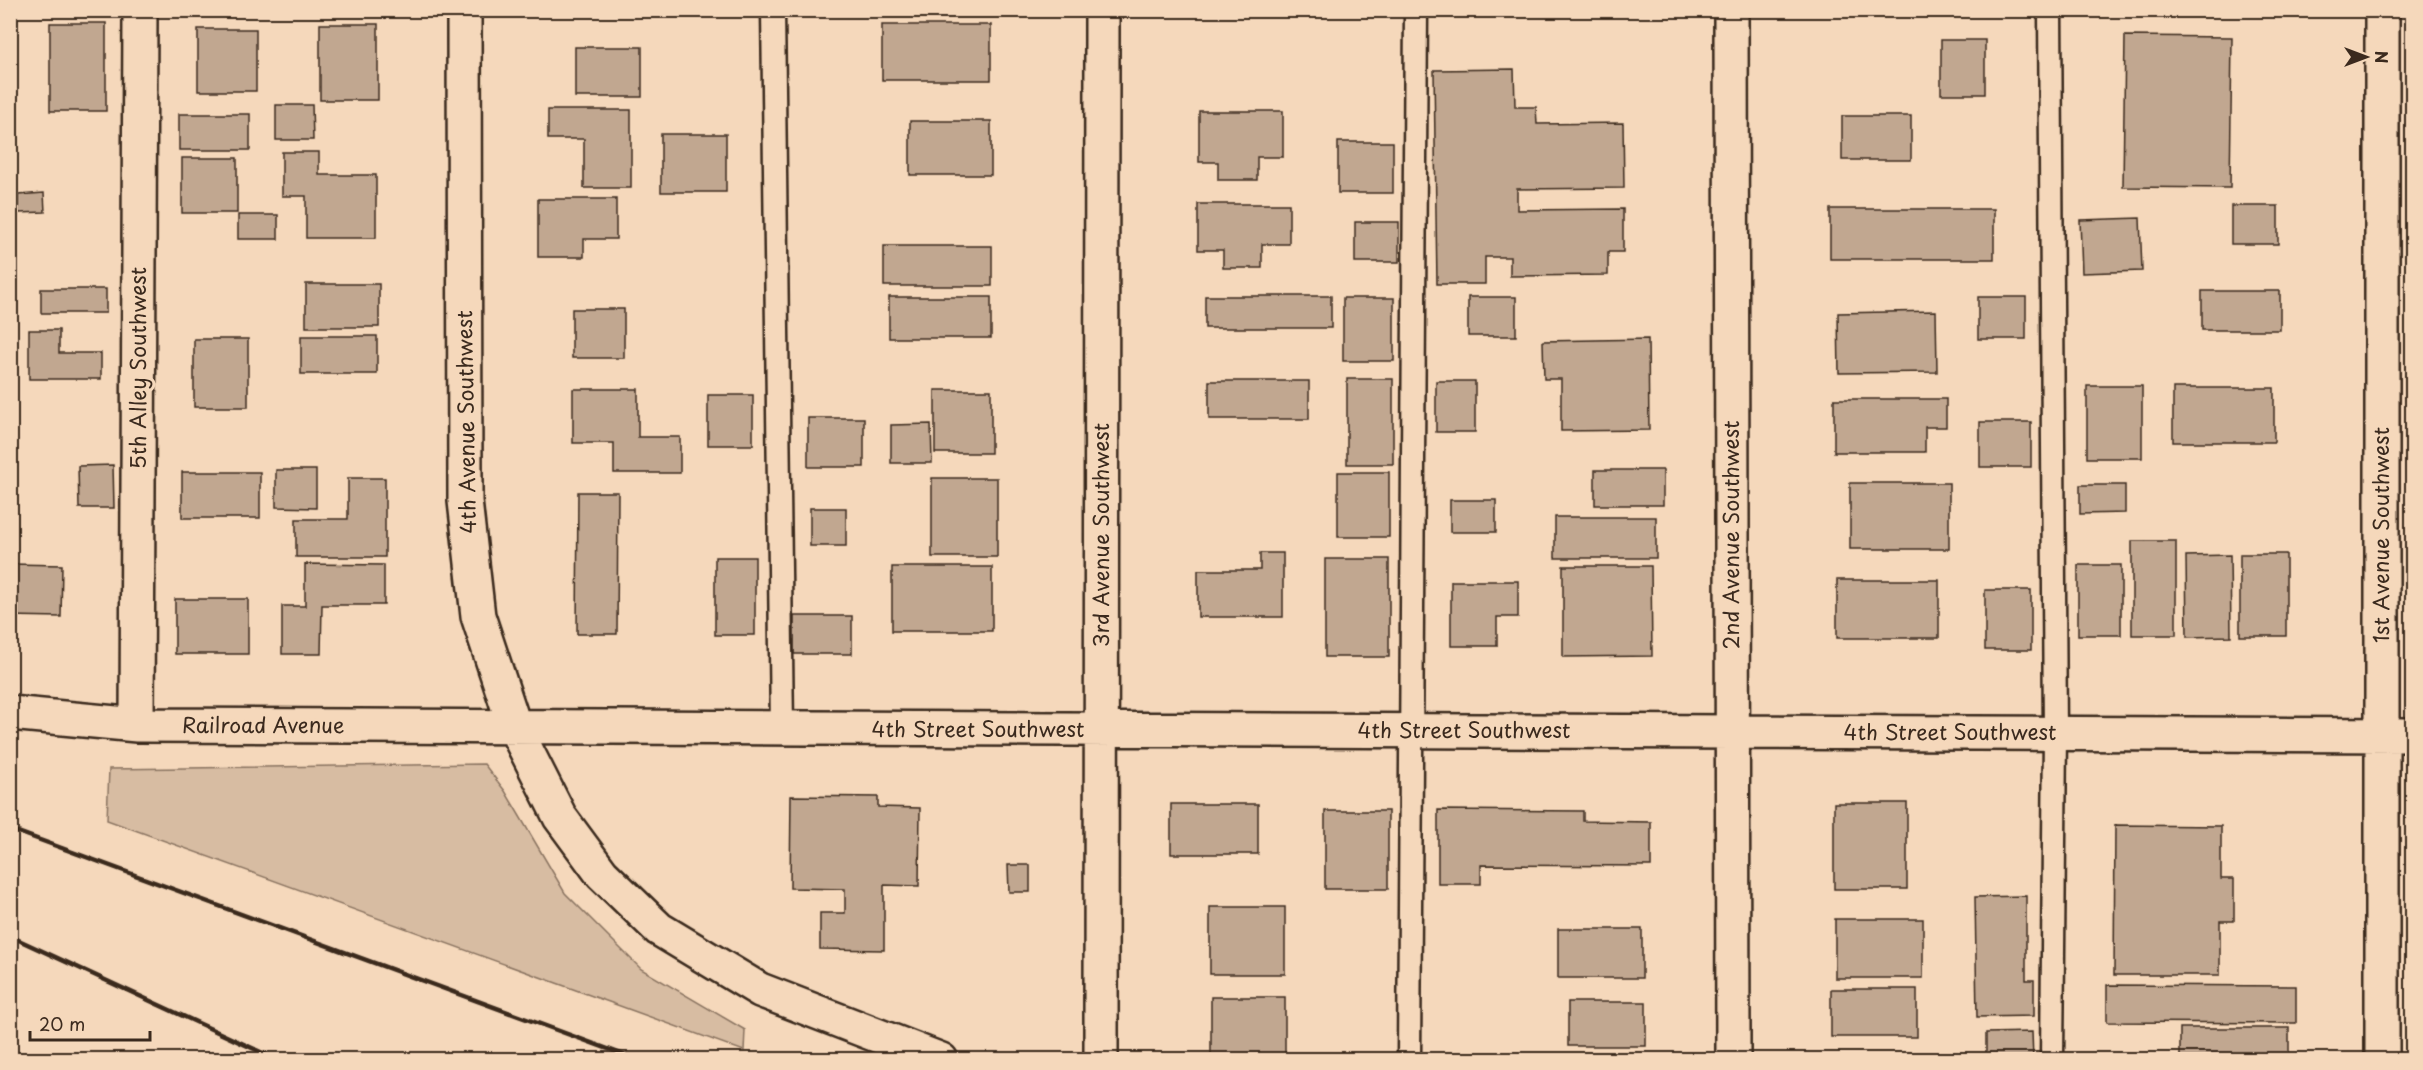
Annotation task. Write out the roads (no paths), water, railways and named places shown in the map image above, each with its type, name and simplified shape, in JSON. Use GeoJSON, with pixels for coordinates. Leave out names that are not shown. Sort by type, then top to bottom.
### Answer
{"type":"FeatureCollection","features":[{"type":"Feature","properties":{"kind":"street","name":"5th Alley Southwest"},"geometry":{"type":"LineString","coordinates":[[137,725],[140,10]]}},
{"type":"Feature","properties":{"kind":"street","name":"4th Avenue Southwest"},"geometry":{"type":"LineString","coordinates":[[464,10],[465,501],[478,616],[515,728],[560,817],[602,874],[659,929],[760,990],[941,1059]]}},
{"type":"Feature","properties":{"kind":"street","name":"3rd Avenue Southwest"},"geometry":{"type":"LineString","coordinates":[[1101,1059],[1102,10]]}},
{"type":"Feature","properties":{"kind":"street","name":"2nd Avenue Southwest"},"geometry":{"type":"LineString","coordinates":[[1731,10],[1733,1059]]}},
{"type":"Feature","properties":{"kind":"street","name":"1st Avenue Southwest"},"geometry":{"type":"LineString","coordinates":[[2382,10],[2397,734],[2382,1059]]}},
{"type":"Feature","properties":{"kind":"street","name":"Railroad Avenue"},"geometry":{"type":"LineString","coordinates":[[10,712],[137,725],[515,728]]}},
{"type":"Feature","properties":{"kind":"street","name":"4th Street Southwest"},"geometry":{"type":"LineString","coordinates":[[515,728],[2397,734]]}},
{"type":"Feature","properties":{"kind":"lane"},"geometry":{"type":"LineString","coordinates":[[773,10],[782,729]]}},
{"type":"Feature","properties":{"kind":"lane"},"geometry":{"type":"LineString","coordinates":[[1409,1059],[1416,10]]}},
{"type":"Feature","properties":{"kind":"lane"},"geometry":{"type":"LineString","coordinates":[[2050,10],[2055,733],[2052,1059]]}},
{"type":"Feature","properties":{"kind":"railway"},"geometry":{"type":"LineString","coordinates":[[10,829],[638,1060]]}},
{"type":"Feature","properties":{"kind":"railway"},"geometry":{"type":"LineString","coordinates":[[10,936],[278,1060]]}},
{"type":"Feature","properties":{"kind":"railway"},"geometry":{"type":"LineString","coordinates":[[10,1050],[27,1060]]}}]}
